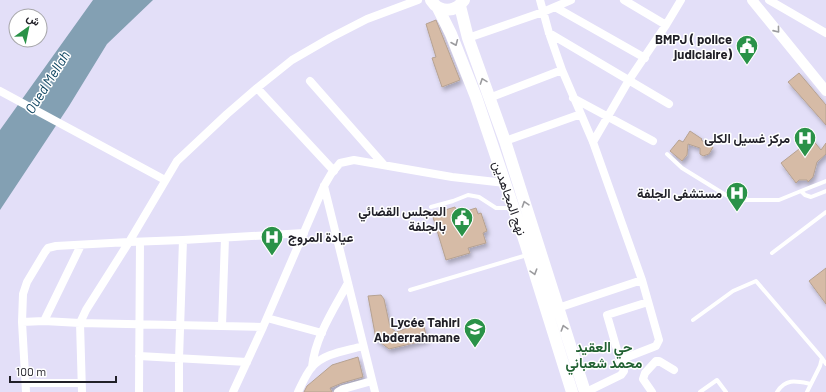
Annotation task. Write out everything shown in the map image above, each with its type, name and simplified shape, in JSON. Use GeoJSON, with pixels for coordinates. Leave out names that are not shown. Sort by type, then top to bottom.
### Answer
{"type":"FeatureCollection","features":[{"type":"Feature","properties":{"kind":"main road"},"geometry":{"type":"LineString","coordinates":[[434,4],[449,10],[462,3]]}},
{"type":"Feature","properties":{"kind":"main road","name":"نهج المجاهدين"},"geometry":{"type":"LineString","coordinates":[[462,3],[468,38],[505,141],[586,392]]}},
{"type":"Feature","properties":{"kind":"main road","name":"نهج المجاهدين"},"geometry":{"type":"LineString","coordinates":[[434,4],[463,63],[529,255],[572,392]]}},
{"type":"Feature","properties":{"kind":"street"},"geometry":{"type":"LineString","coordinates":[[82,392],[80,323],[86,310],[129,242],[176,161],[227,114],[292,60],[367,19],[418,0]]}},
{"type":"Feature","properties":{"kind":"street"},"geometry":{"type":"LineString","coordinates":[[540,0],[562,70],[593,142],[642,280],[659,340],[656,346],[620,360]]}},
{"type":"Feature","properties":{"kind":"street"},"geometry":{"type":"LineString","coordinates":[[468,38],[543,12],[570,0]]}},
{"type":"Feature","properties":{"kind":"street"},"geometry":{"type":"LineString","coordinates":[[624,0],[666,25]]}},
{"type":"Feature","properties":{"kind":"street"},"geometry":{"type":"LineString","coordinates":[[752,0],[826,91]]}},
{"type":"Feature","properties":{"kind":"street"},"geometry":{"type":"LineString","coordinates":[[769,0],[826,33]]}},
{"type":"Feature","properties":{"kind":"street"},"geometry":{"type":"LineString","coordinates":[[593,142],[629,80],[666,25],[678,1]]}},
{"type":"Feature","properties":{"kind":"street"},"geometry":{"type":"LineString","coordinates":[[555,7],[644,58]]}},
{"type":"Feature","properties":{"kind":"street"},"geometry":{"type":"LineString","coordinates":[[549,32],[669,104]]}},
{"type":"Feature","properties":{"kind":"street"},"geometry":{"type":"LineString","coordinates":[[489,98],[562,70]]}},
{"type":"Feature","properties":{"kind":"street"},"geometry":{"type":"LineString","coordinates":[[310,81],[384,165]]}},
{"type":"Feature","properties":{"kind":"street"},"geometry":{"type":"LineString","coordinates":[[257,88],[334,171]]}},
{"type":"Feature","properties":{"kind":"street"},"geometry":{"type":"LineString","coordinates":[[0,91],[165,180]]}},
{"type":"Feature","properties":{"kind":"street"},"geometry":{"type":"LineString","coordinates":[[573,98],[653,141]]}},
{"type":"Feature","properties":{"kind":"street"},"geometry":{"type":"LineString","coordinates":[[505,141],[581,114]]}},
{"type":"Feature","properties":{"kind":"street"},"geometry":{"type":"LineString","coordinates":[[233,392],[324,186],[340,164],[354,160],[452,177],[505,183]]}},
{"type":"Feature","properties":{"kind":"street"},"geometry":{"type":"LineString","coordinates":[[324,186],[375,392]]}},
{"type":"Feature","properties":{"kind":"street"},"geometry":{"type":"LineString","coordinates":[[26,392],[22,322],[23,294],[27,282],[48,248],[56,246],[304,233]]}},
{"type":"Feature","properties":{"kind":"street"},"geometry":{"type":"LineString","coordinates":[[222,326],[225,238]]}},
{"type":"Feature","properties":{"kind":"street"},"geometry":{"type":"LineString","coordinates":[[179,392],[182,240]]}},
{"type":"Feature","properties":{"kind":"street"},"geometry":{"type":"LineString","coordinates":[[139,392],[140,242]]}},
{"type":"Feature","properties":{"kind":"street"},"geometry":{"type":"LineString","coordinates":[[44,321],[81,245]]}},
{"type":"Feature","properties":{"kind":"street"},"geometry":{"type":"LineString","coordinates":[[558,308],[642,280]]}},
{"type":"Feature","properties":{"kind":"street"},"geometry":{"type":"LineString","coordinates":[[312,367],[313,354],[348,283]]}},
{"type":"Feature","properties":{"kind":"street"},"geometry":{"type":"LineString","coordinates":[[586,392],[621,376],[624,370],[608,315],[648,302]]}},
{"type":"Feature","properties":{"kind":"street"},"geometry":{"type":"LineString","coordinates":[[267,318],[322,334]]}},
{"type":"Feature","properties":{"kind":"street"},"geometry":{"type":"LineString","coordinates":[[22,322],[44,321],[180,326],[263,326]]}},
{"type":"Feature","properties":{"kind":"street"},"geometry":{"type":"LineString","coordinates":[[298,392],[312,367],[327,356],[363,346]]}},
{"type":"Feature","properties":{"kind":"street"},"geometry":{"type":"LineString","coordinates":[[139,356],[247,362]]}},
{"type":"Feature","properties":{"kind":"street"},"geometry":{"type":"LineString","coordinates":[[652,392],[643,379],[645,373],[656,361],[659,361],[674,370]]}},
{"type":"Feature","properties":{"kind":"street"},"geometry":{"type":"LineString","coordinates":[[338,392],[343,389],[372,381]]}},
{"type":"Feature","properties":{"kind":"street"},"geometry":{"type":"LineString","coordinates":[[26,383],[81,383]]}},
{"type":"Feature","properties":{"kind":"lane"},"geometry":{"type":"LineString","coordinates":[[667,154],[682,168],[729,197],[746,200],[779,200],[826,181]]}},
{"type":"Feature","properties":{"kind":"lane"},"geometry":{"type":"LineString","coordinates":[[801,191],[805,195],[811,197],[826,191]]}},
{"type":"Feature","properties":{"kind":"lane"},"geometry":{"type":"LineString","coordinates":[[431,207],[468,195],[479,197],[496,208],[513,208]]}},
{"type":"Feature","properties":{"kind":"lane"},"geometry":{"type":"LineString","coordinates":[[772,253],[826,212]]}},
{"type":"Feature","properties":{"kind":"lane"},"geometry":{"type":"LineString","coordinates":[[410,290],[529,255]]}},
{"type":"Feature","properties":{"kind":"lane"},"geometry":{"type":"LineString","coordinates":[[693,320],[733,291],[756,282],[826,364]]}},
{"type":"Feature","properties":{"kind":"lane"},"geometry":{"type":"LineString","coordinates":[[807,392],[820,366],[822,358]]}},
{"type":"Feature","properties":{"kind":"lane"},"geometry":{"type":"LineString","coordinates":[[700,392],[716,380],[726,392]]}},
{"type":"Feature","properties":{"kind":"lane"},"geometry":{"type":"LineString","coordinates":[[777,392],[784,383],[794,381],[811,384]]}},
{"type":"Feature","properties":{"kind":"water","name":"Oued Mellah"},"geometry":{"type":"Polygon","coordinates":[[[93,0],[153,0],[107,44],[69,106],[0,210],[0,130],[93,0]]]}},
{"type":"Feature","properties":{"kind":"building"},"geometry":{"type":"Polygon","coordinates":[[[436,20],[460,80],[442,87],[432,58],[436,57],[426,24],[436,20]]]}},
{"type":"Feature","properties":{"kind":"building"},"geometry":{"type":"Polygon","coordinates":[[[799,73],[826,105],[826,125],[788,82],[799,73]]]}},
{"type":"Feature","properties":{"kind":"building"},"geometry":{"type":"Polygon","coordinates":[[[690,131],[713,147],[709,154],[703,156],[700,154],[700,148],[688,144],[687,155],[682,161],[670,151],[679,140],[683,142],[690,131]]]}},
{"type":"Feature","properties":{"kind":"building","name":"مركز غسيل الكلى"},"geometry":{"type":"Polygon","coordinates":[[[812,139],[821,150],[826,143],[826,154],[817,162],[813,177],[808,182],[807,180],[799,180],[796,183],[781,163],[812,139]]]}},
{"type":"Feature","properties":{"kind":"building","name":"المجلس القضائي بالجلفة"},"geometry":{"type":"Polygon","coordinates":[[[455,207],[457,214],[476,208],[478,214],[481,213],[487,231],[483,233],[486,243],[468,248],[470,253],[446,260],[432,214],[455,207]]]}},
{"type":"Feature","properties":{"kind":"building"},"geometry":{"type":"Polygon","coordinates":[[[826,268],[826,304],[809,281],[826,268]]]}},
{"type":"Feature","properties":{"kind":"building"},"geometry":{"type":"Polygon","coordinates":[[[381,295],[384,299],[390,327],[396,332],[419,324],[424,326],[427,340],[389,349],[376,339],[368,296],[381,295]]]}},
{"type":"Feature","properties":{"kind":"building"},"geometry":{"type":"Polygon","coordinates":[[[358,357],[363,377],[330,388],[332,392],[304,392],[307,386],[332,365],[358,357]]]}},
{"type":"Feature","properties":{"kind":"place","name":"BMPJ ( police judiciaire)"},"geometry":{"type":"Point","coordinates":[747,66]}},
{"type":"Feature","properties":{"kind":"place","name":"مركز غسيل الكلى"},"geometry":{"type":"Point","coordinates":[805,158]}},
{"type":"Feature","properties":{"kind":"place","name":"مستشفى الجلفة"},"geometry":{"type":"Point","coordinates":[737,212]}},
{"type":"Feature","properties":{"kind":"place","name":"المجلس القضائي بالجلفة"},"geometry":{"type":"Point","coordinates":[462,238]}},
{"type":"Feature","properties":{"kind":"place","name":"عيادة المروج"},"geometry":{"type":"Point","coordinates":[272,256]}},
{"type":"Feature","properties":{"kind":"place","name":"Lycée Tahiri Abderrahmane"},"geometry":{"type":"Point","coordinates":[475,348]}},
{"type":"Feature","properties":{"kind":"district","name":"حي العقيد محمد شعباني"},"geometry":{"type":"Point","coordinates":[604,354]}}]}
